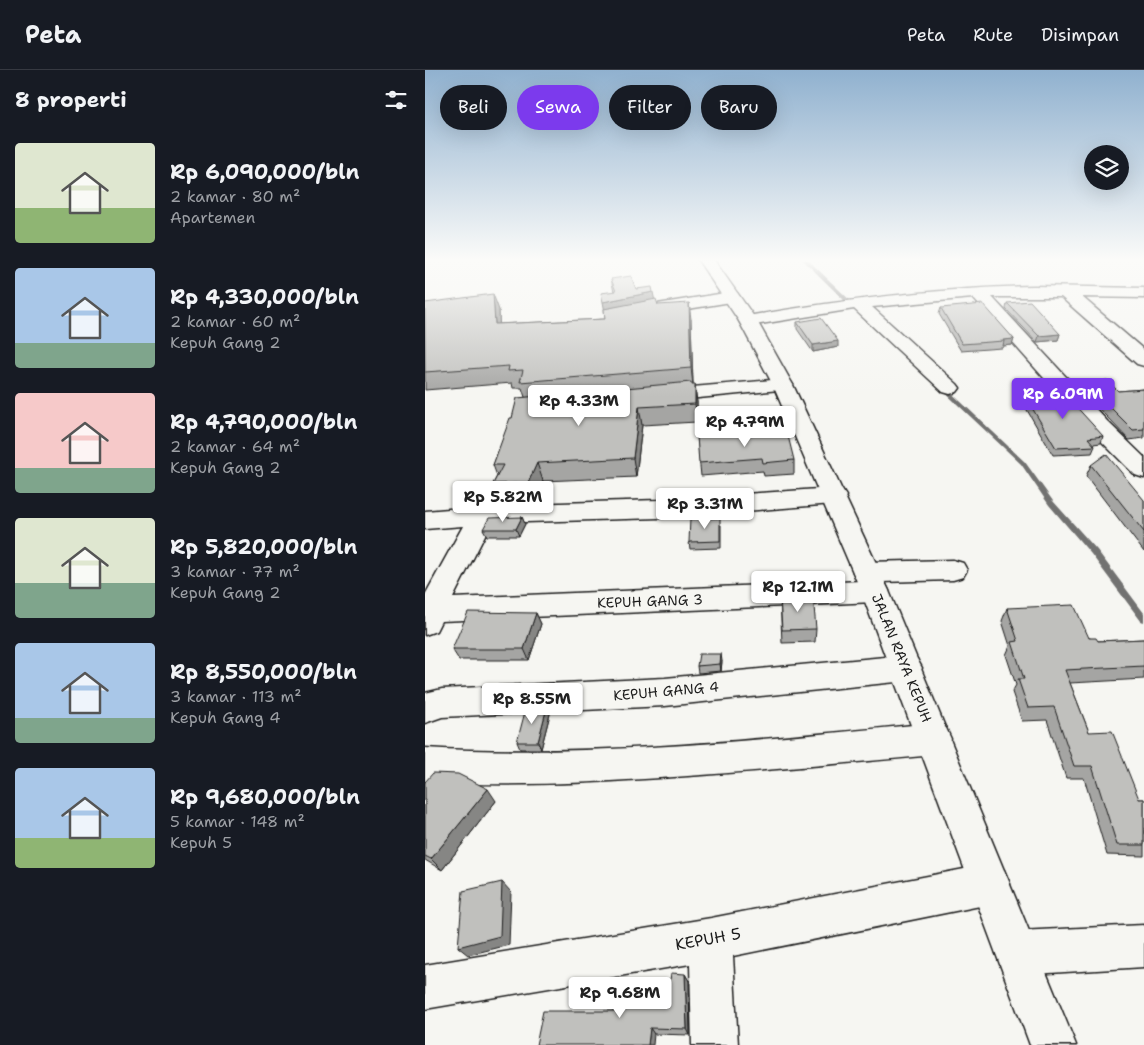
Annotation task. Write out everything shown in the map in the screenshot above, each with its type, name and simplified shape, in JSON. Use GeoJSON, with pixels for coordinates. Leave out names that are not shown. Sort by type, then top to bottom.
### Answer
{"type":"FeatureCollection","features":[{"type":"Feature","properties":{"kind":"street","name":"JALAN RAYA KEPUH"},"geometry":{"type":"LineString","coordinates":[[737,306],[783,384],[871,582],[1053,1045]]}},
{"type":"Feature","properties":{"kind":"street"},"geometry":{"type":"LineString","coordinates":[[630,314],[817,306]]}},
{"type":"Feature","properties":{"kind":"street"},"geometry":{"type":"LineString","coordinates":[[852,306],[950,388]]}},
{"type":"Feature","properties":{"kind":"street"},"geometry":{"type":"LineString","coordinates":[[989,306],[1099,426],[1144,470]]}},
{"type":"Feature","properties":{"kind":"street"},"geometry":{"type":"LineString","coordinates":[[1081,306],[1144,360]]}},
{"type":"Feature","properties":{"kind":"street"},"geometry":{"type":"LineString","coordinates":[[638,398],[783,384]]}},
{"type":"Feature","properties":{"kind":"street"},"geometry":{"type":"LineString","coordinates":[[425,520],[482,515],[659,509],[833,496]]}},
{"type":"Feature","properties":{"kind":"street"},"geometry":{"type":"LineString","coordinates":[[427,614],[482,515]]}},
{"type":"Feature","properties":{"kind":"street","name":"KEPUH GANG 3"},"geometry":{"type":"LineString","coordinates":[[427,614],[871,582],[953,570]]}},
{"type":"Feature","properties":{"kind":"street","name":"KEPUH GANG 4"},"geometry":{"type":"LineString","coordinates":[[425,708],[442,703],[674,691],[906,668]]}},
{"type":"Feature","properties":{"kind":"street"},"geometry":{"type":"LineString","coordinates":[[425,765],[481,769],[591,766],[724,758],[934,740]]}},
{"type":"Feature","properties":{"kind":"street","name":"KEPUH 5"},"geometry":{"type":"LineString","coordinates":[[425,987],[711,939],[990,884]]}},
{"type":"Feature","properties":{"kind":"street"},"geometry":{"type":"LineString","coordinates":[[711,939],[715,1045]]}},
{"type":"Feature","properties":{"kind":"street"},"geometry":{"type":"LineString","coordinates":[[1018,953],[1144,946]]}},
{"type":"Feature","properties":{"kind":"building"},"geometry":{"type":"Polygon","coordinates":[[[425,306],[494,306],[495,324],[605,319],[604,309],[622,306],[689,306],[691,368],[520,382],[523,370],[508,371],[509,366],[425,372],[425,306]]]}},
{"type":"Feature","properties":{"kind":"building"},"geometry":{"type":"Polygon","coordinates":[[[984,306],[1014,339],[962,344],[941,308],[984,306]]]}},
{"type":"Feature","properties":{"kind":"building"},"geometry":{"type":"Polygon","coordinates":[[[1009,306],[1034,306],[1060,334],[1039,336],[1009,306]]]}},
{"type":"Feature","properties":{"kind":"building"},"geometry":{"type":"Polygon","coordinates":[[[821,318],[838,341],[813,345],[797,322],[821,318]]]}},
{"type":"Feature","properties":{"kind":"building"},"geometry":{"type":"Polygon","coordinates":[[[1107,380],[1118,391],[1144,389],[1144,429],[1133,430],[1087,384],[1107,380]]]}},
{"type":"Feature","properties":{"kind":"building"},"geometry":{"type":"Polygon","coordinates":[[[691,382],[691,384],[695,384],[695,404],[639,407],[633,458],[537,463],[528,483],[493,484],[503,465],[493,465],[510,418],[512,418],[517,398],[691,382]]]}},
{"type":"Feature","properties":{"kind":"building"},"geometry":{"type":"Polygon","coordinates":[[[1061,390],[1103,436],[1088,438],[1095,446],[1056,448],[1025,396],[1061,390]]]}},
{"type":"Feature","properties":{"kind":"building"},"geometry":{"type":"Polygon","coordinates":[[[787,432],[794,460],[763,463],[762,458],[699,463],[697,436],[787,432]]]}},
{"type":"Feature","properties":{"kind":"building"},"geometry":{"type":"Polygon","coordinates":[[[1106,454],[1144,500],[1144,532],[1091,465],[1106,454]]]}},
{"type":"Feature","properties":{"kind":"building"},"geometry":{"type":"Polygon","coordinates":[[[522,517],[516,529],[483,529],[489,518],[522,517]]]}},
{"type":"Feature","properties":{"kind":"building"},"geometry":{"type":"Polygon","coordinates":[[[720,518],[720,541],[689,542],[690,519],[720,518]]]}},
{"type":"Feature","properties":{"kind":"building"},"geometry":{"type":"Polygon","coordinates":[[[813,595],[816,629],[782,630],[780,597],[813,595]]]}},
{"type":"Feature","properties":{"kind":"building"},"geometry":{"type":"Polygon","coordinates":[[[1074,605],[1089,638],[1096,638],[1098,641],[1144,639],[1144,666],[1065,670],[1089,732],[1112,731],[1139,799],[1144,799],[1144,845],[1117,845],[1092,766],[1074,766],[1054,707],[1028,708],[1018,679],[1024,679],[1012,642],[1018,641],[1007,608],[1074,605]]]}},
{"type":"Feature","properties":{"kind":"building"},"geometry":{"type":"Polygon","coordinates":[[[468,612],[536,613],[524,649],[452,649],[468,612]]]}},
{"type":"Feature","properties":{"kind":"building"},"geometry":{"type":"Polygon","coordinates":[[[699,654],[721,654],[720,664],[697,666],[699,654]]]}},
{"type":"Feature","properties":{"kind":"building"},"geometry":{"type":"Polygon","coordinates":[[[547,707],[538,742],[517,742],[526,708],[547,707]]]}},
{"type":"Feature","properties":{"kind":"building"},"geometry":{"type":"Polygon","coordinates":[[[433,773],[458,774],[488,789],[431,859],[425,856],[425,782],[433,773]]]}},
{"type":"Feature","properties":{"kind":"building"},"geometry":{"type":"Polygon","coordinates":[[[502,882],[500,936],[458,947],[463,891],[502,882]]]}},
{"type":"Feature","properties":{"kind":"building"},"geometry":{"type":"Polygon","coordinates":[[[671,973],[685,974],[687,1029],[650,1028],[648,1045],[536,1045],[543,1011],[620,1011],[623,990],[669,988],[671,973]]]}},
{"type":"Feature","properties":{"kind":"waterway"},"geometry":{"type":"LineString","coordinates":[[942,387],[1023,463],[1051,503],[1094,552],[1144,619]]}}]}
